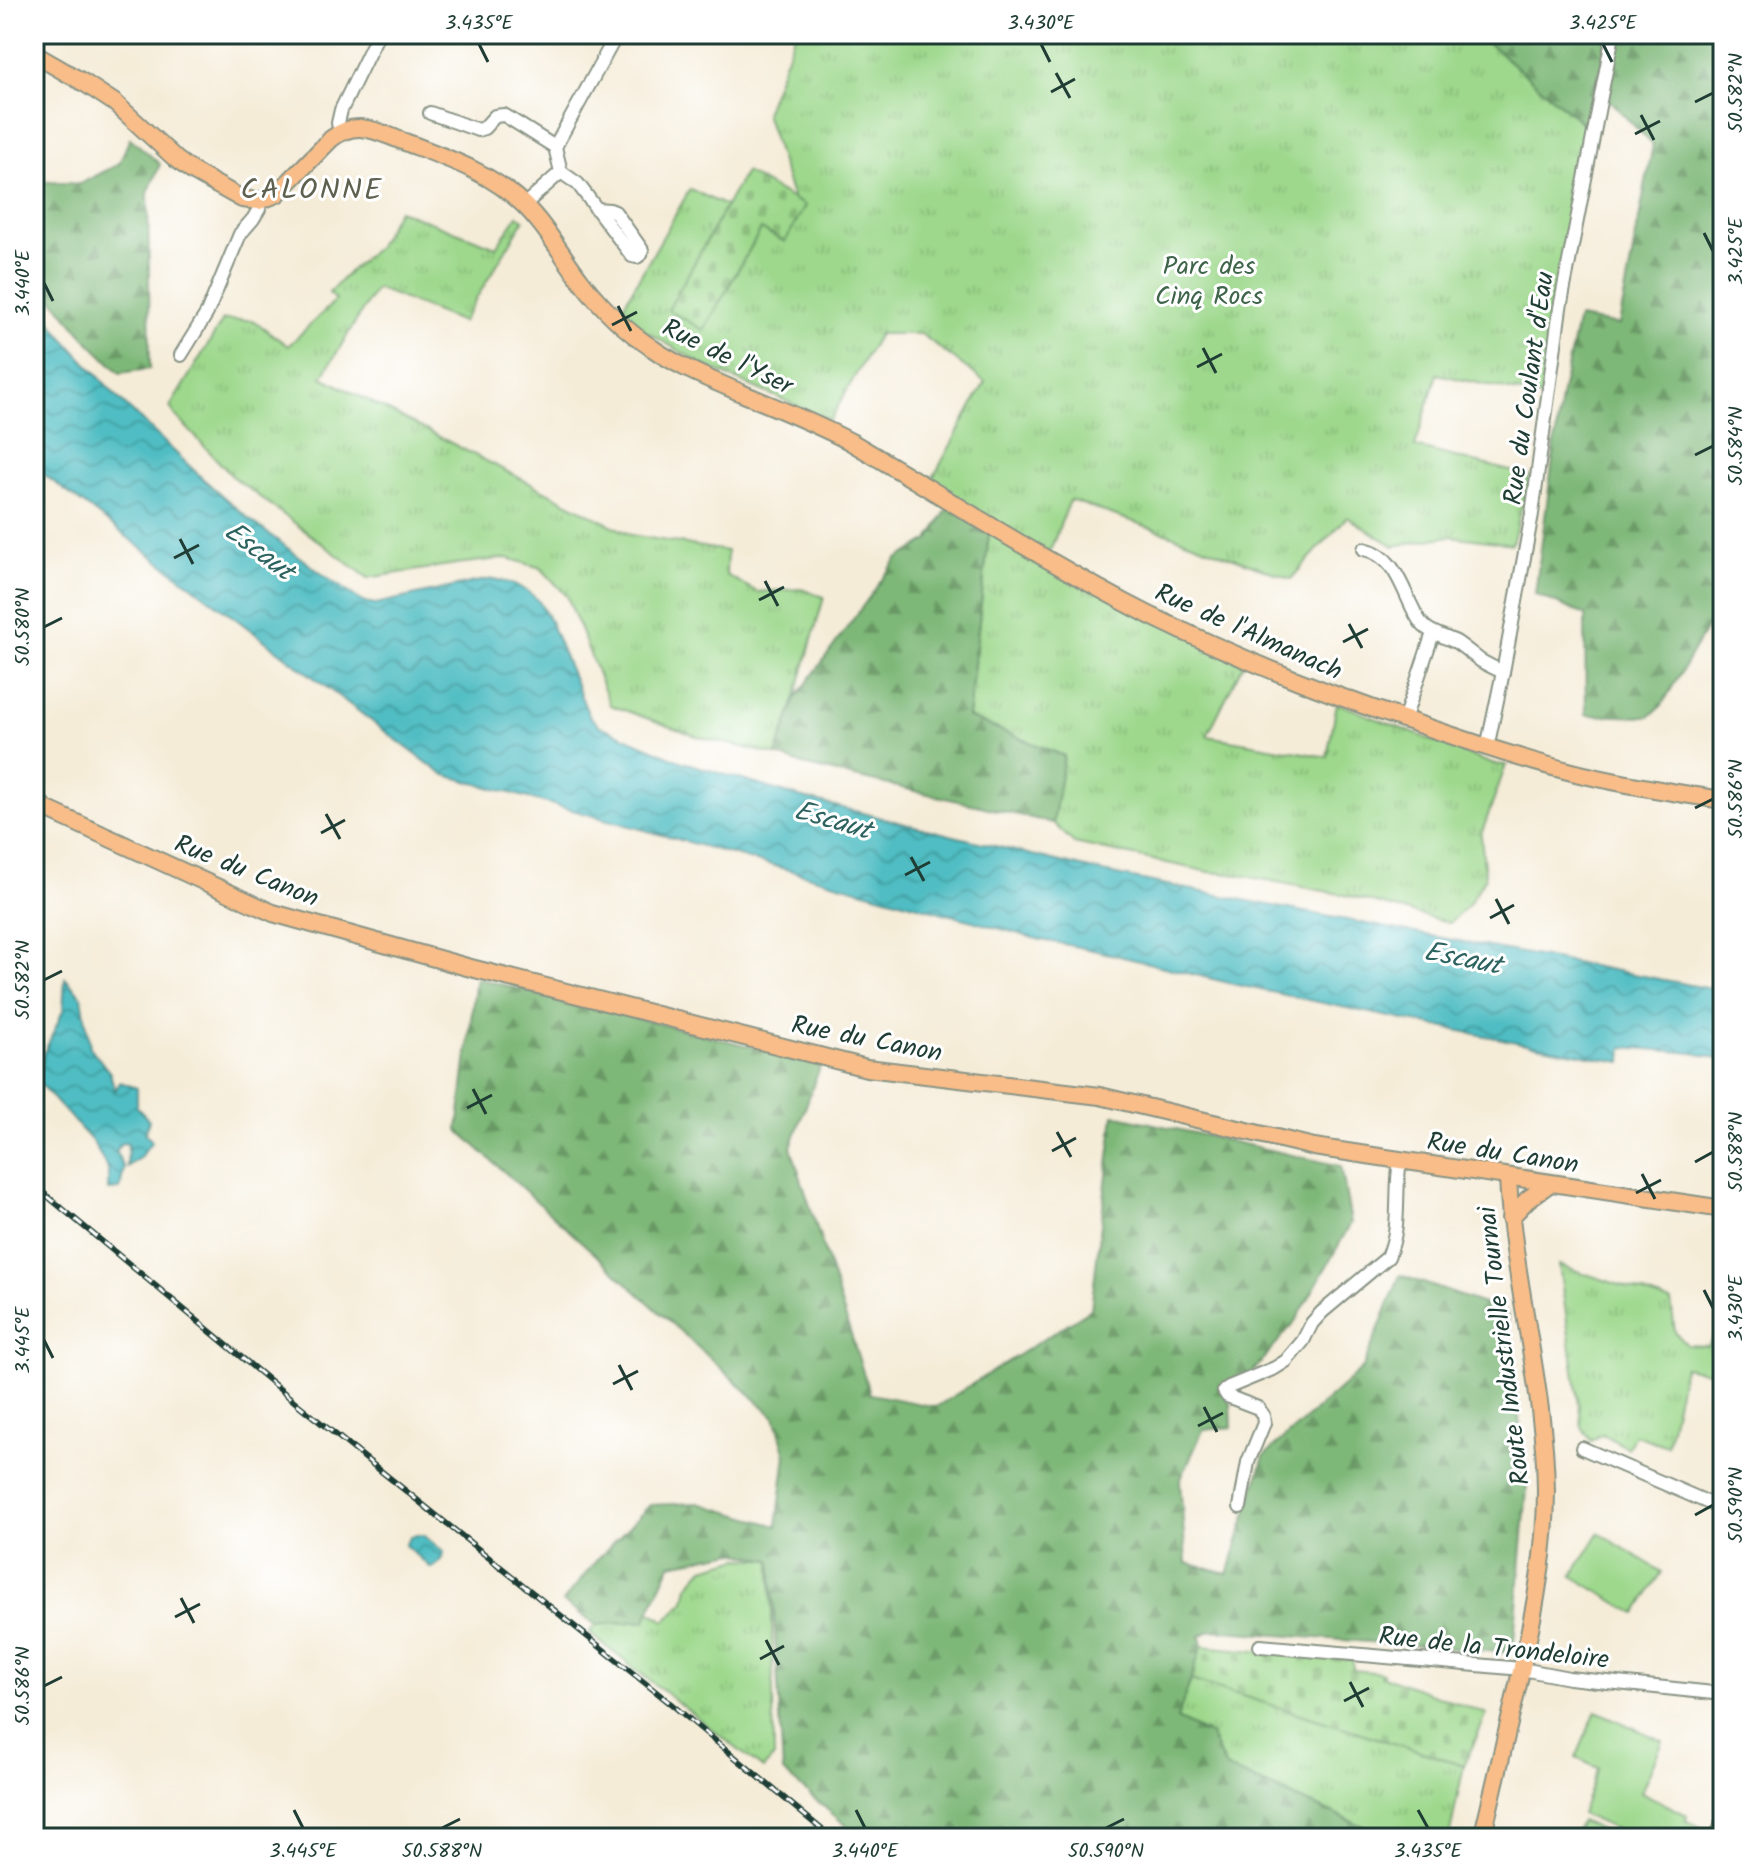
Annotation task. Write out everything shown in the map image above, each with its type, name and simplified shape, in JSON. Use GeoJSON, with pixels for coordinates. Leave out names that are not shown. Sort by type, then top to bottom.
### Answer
{"type":"FeatureCollection","features":[{"type":"Feature","properties":{"kind":"main road"},"geometry":{"type":"LineString","coordinates":[[34,54],[115,103],[177,160],[242,199],[259,201],[277,194],[340,131]]}},
{"type":"Feature","properties":{"kind":"main road","name":"Rue de l'Yser"},"geometry":{"type":"LineString","coordinates":[[340,131],[370,129],[464,164],[491,178],[524,205],[616,321],[652,348],[705,377],[851,442],[1003,533]]}},
{"type":"Feature","properties":{"kind":"main road","name":"Rue de l'Almanach"},"geometry":{"type":"LineString","coordinates":[[1003,533],[1148,614],[1309,686],[1487,748],[1580,774],[1723,800]]}},
{"type":"Feature","properties":{"kind":"main road","name":"Rue du Canon"},"geometry":{"type":"LineString","coordinates":[[34,798],[46,809],[273,913],[467,967],[867,1068],[1100,1096],[1314,1147],[1723,1209]]}},
{"type":"Feature","properties":{"kind":"main road","name":"Route Industrielle Tournai"},"geometry":{"type":"LineString","coordinates":[[1482,1838],[1536,1596],[1546,1492],[1543,1429],[1510,1218],[1508,1178]]}},
{"type":"Feature","properties":{"kind":"main road"},"geometry":{"type":"LineString","coordinates":[[1510,1218],[1528,1199],[1549,1184]]}},
{"type":"Feature","properties":{"kind":"street"},"geometry":{"type":"LineString","coordinates":[[34,44],[41,34]]}},
{"type":"Feature","properties":{"kind":"street"},"geometry":{"type":"LineString","coordinates":[[340,131],[341,110],[378,34]]}},
{"type":"Feature","properties":{"kind":"street"},"geometry":{"type":"LineString","coordinates":[[596,209],[578,184],[561,172],[555,147],[617,34]]}},
{"type":"Feature","properties":{"kind":"street","name":"Rue du Coulant d'Eau"},"geometry":{"type":"LineString","coordinates":[[1487,748],[1532,514],[1560,308],[1613,34]]}},
{"type":"Feature","properties":{"kind":"street"},"geometry":{"type":"LineString","coordinates":[[430,113],[478,130],[495,116],[504,115],[555,147]]}},
{"type":"Feature","properties":{"kind":"street"},"geometry":{"type":"LineString","coordinates":[[524,205],[561,172]]}},
{"type":"Feature","properties":{"kind":"street"},"geometry":{"type":"LineString","coordinates":[[181,355],[207,313],[240,234],[259,209],[259,201]]}},
{"type":"Feature","properties":{"kind":"street"},"geometry":{"type":"LineString","coordinates":[[1364,549],[1384,558],[1394,570],[1420,623],[1503,672]]}},
{"type":"Feature","properties":{"kind":"street"},"geometry":{"type":"LineString","coordinates":[[1404,720],[1433,633]]}},
{"type":"Feature","properties":{"kind":"street"},"geometry":{"type":"LineString","coordinates":[[1240,1507],[1248,1462],[1264,1423],[1263,1415],[1258,1408],[1227,1396],[1224,1391],[1286,1361],[1322,1312],[1388,1257],[1396,1229],[1400,1161]]}},
{"type":"Feature","properties":{"kind":"street"},"geometry":{"type":"LineString","coordinates":[[1582,1448],[1723,1509]]}},
{"type":"Feature","properties":{"kind":"street","name":"Rue de la Trondeloire"},"geometry":{"type":"LineString","coordinates":[[1260,1646],[1522,1669],[1569,1678],[1723,1694]]}},
{"type":"Feature","properties":{"kind":"street"},"geometry":{"type":"LineString","coordinates":[[1716,1838],[1723,1821]]}},
{"type":"Feature","properties":{"kind":"green space","name":"Parc des Cinq Rocs"},"geometry":{"type":"Polygon","coordinates":[[[795,34],[1478,34],[1589,129],[1541,397],[1437,374],[1415,447],[1530,476],[1512,544],[1450,536],[1394,546],[1347,517],[1291,579],[1070,500],[1049,553],[928,487],[985,382],[921,334],[879,334],[830,420],[707,367],[618,315],[690,189],[726,206],[669,310],[704,330],[761,229],[784,241],[805,206],[793,199],[765,113],[795,34]]]}},
{"type":"Feature","properties":{"kind":"green space"},"geometry":{"type":"Polygon","coordinates":[[[1478,34],[1609,34],[1589,129],[1478,34]]]}},
{"type":"Feature","properties":{"kind":"green space"},"geometry":{"type":"Polygon","coordinates":[[[1618,34],[1723,34],[1723,599],[1662,705],[1649,717],[1586,715],[1585,615],[1535,594],[1561,397],[1578,318],[1619,325],[1653,145],[1605,96],[1618,34]]]}},
{"type":"Feature","properties":{"kind":"green space"},"geometry":{"type":"Polygon","coordinates":[[[130,138],[160,164],[148,193],[150,369],[120,373],[85,338],[34,276],[34,181],[80,184],[119,164],[130,138]]]}},
{"type":"Feature","properties":{"kind":"green space"},"geometry":{"type":"Polygon","coordinates":[[[745,172],[805,206],[785,242],[761,229],[704,330],[668,310],[745,172]]]}},
{"type":"Feature","properties":{"kind":"green space"},"geometry":{"type":"Polygon","coordinates":[[[398,210],[496,247],[518,215],[524,220],[462,322],[376,288],[322,377],[631,535],[727,551],[726,575],[757,592],[801,589],[824,597],[776,755],[699,737],[610,705],[567,596],[541,568],[507,558],[368,578],[233,477],[176,416],[170,407],[223,320],[253,320],[288,346],[336,300],[329,293],[377,247],[398,210]]]}},
{"type":"Feature","properties":{"kind":"green space"},"geometry":{"type":"Polygon","coordinates":[[[949,506],[990,525],[968,717],[1064,756],[1053,823],[803,765],[776,755],[796,698],[897,559],[929,540],[949,506]]]}},
{"type":"Feature","properties":{"kind":"green space"},"geometry":{"type":"Polygon","coordinates":[[[990,525],[1243,664],[1207,736],[1327,757],[1337,703],[1492,764],[1506,765],[1481,835],[1485,878],[1469,904],[1450,923],[1350,896],[1209,872],[1074,843],[1053,823],[1064,756],[968,717],[990,525]]]}},
{"type":"Feature","properties":{"kind":"green space"},"geometry":{"type":"Polygon","coordinates":[[[476,978],[821,1064],[791,1147],[870,1394],[936,1407],[1091,1309],[1114,1115],[1341,1166],[1351,1223],[1297,1319],[1247,1379],[1224,1391],[1231,1404],[1232,1427],[1203,1430],[1180,1481],[1186,1563],[1228,1574],[1264,1456],[1363,1368],[1400,1275],[1507,1312],[1527,1488],[1513,1653],[1211,1630],[1200,1636],[1202,1646],[1177,1719],[1210,1735],[1226,1768],[1391,1838],[861,1838],[783,1772],[771,1560],[734,1552],[671,1564],[645,1621],[596,1625],[563,1602],[596,1561],[650,1505],[698,1503],[777,1526],[786,1455],[775,1417],[458,1130],[476,978]]]}},
{"type":"Feature","properties":{"kind":"green space"},"geometry":{"type":"Polygon","coordinates":[[[1559,1265],[1671,1302],[1675,1332],[1687,1345],[1708,1346],[1723,1319],[1723,1375],[1684,1367],[1667,1446],[1635,1435],[1628,1448],[1602,1434],[1591,1441],[1582,1427],[1559,1265]]]}},
{"type":"Feature","properties":{"kind":"green space"},"geometry":{"type":"Polygon","coordinates":[[[1599,1533],[1662,1572],[1636,1614],[1572,1576],[1599,1533]]]}},
{"type":"Feature","properties":{"kind":"green space"},"geometry":{"type":"Polygon","coordinates":[[[740,1558],[771,1560],[774,1757],[763,1769],[589,1633],[596,1625],[644,1621],[649,1611],[665,1621],[685,1601],[688,1586],[704,1568],[740,1558]]]}},
{"type":"Feature","properties":{"kind":"green space"},"geometry":{"type":"Polygon","coordinates":[[[1202,1646],[1353,1660],[1353,1670],[1383,1673],[1382,1676],[1487,1714],[1464,1765],[1191,1680],[1202,1646]]]}},
{"type":"Feature","properties":{"kind":"green space"},"geometry":{"type":"Polygon","coordinates":[[[1191,1680],[1464,1765],[1449,1838],[1391,1838],[1226,1768],[1210,1735],[1176,1719],[1191,1680]]]}},
{"type":"Feature","properties":{"kind":"green space"},"geometry":{"type":"Polygon","coordinates":[[[1596,1711],[1663,1741],[1641,1792],[1687,1815],[1686,1821],[1708,1830],[1704,1838],[1635,1838],[1581,1814],[1598,1768],[1576,1758],[1596,1711]]]}},
{"type":"Feature","properties":{"kind":"green space"},"geometry":{"type":"Polygon","coordinates":[[[1581,1821],[1618,1838],[1573,1838],[1581,1821]]]}},
{"type":"Feature","properties":{"kind":"water","name":"Escaut"},"geometry":{"type":"Polygon","coordinates":[[[34,299],[61,335],[118,398],[202,478],[249,519],[363,602],[376,604],[494,579],[527,591],[538,600],[549,619],[589,716],[600,726],[680,761],[799,797],[1102,872],[1723,991],[1723,1059],[1623,1047],[1622,1062],[1247,987],[1041,940],[442,774],[34,467],[34,299]]]}},
{"type":"Feature","properties":{"kind":"water"},"geometry":{"type":"Polygon","coordinates":[[[65,978],[82,997],[90,1047],[110,1073],[115,1091],[120,1082],[137,1088],[137,1108],[149,1120],[145,1134],[152,1141],[139,1158],[127,1167],[128,1144],[121,1143],[116,1152],[124,1168],[120,1189],[108,1190],[108,1170],[93,1142],[39,1083],[44,1053],[63,1011],[65,978]]]}},
{"type":"Feature","properties":{"kind":"water"},"geometry":{"type":"Polygon","coordinates":[[[423,1535],[444,1552],[439,1562],[431,1568],[405,1545],[410,1537],[423,1535]]]}},
{"type":"Feature","properties":{"kind":"railway"},"geometry":{"type":"LineString","coordinates":[[34,1185],[300,1406],[670,1703],[832,1838]]}},
{"type":"Feature","properties":{"kind":"district","name":"CALONNE"},"geometry":{"type":"Point","coordinates":[312,189]}}]}
